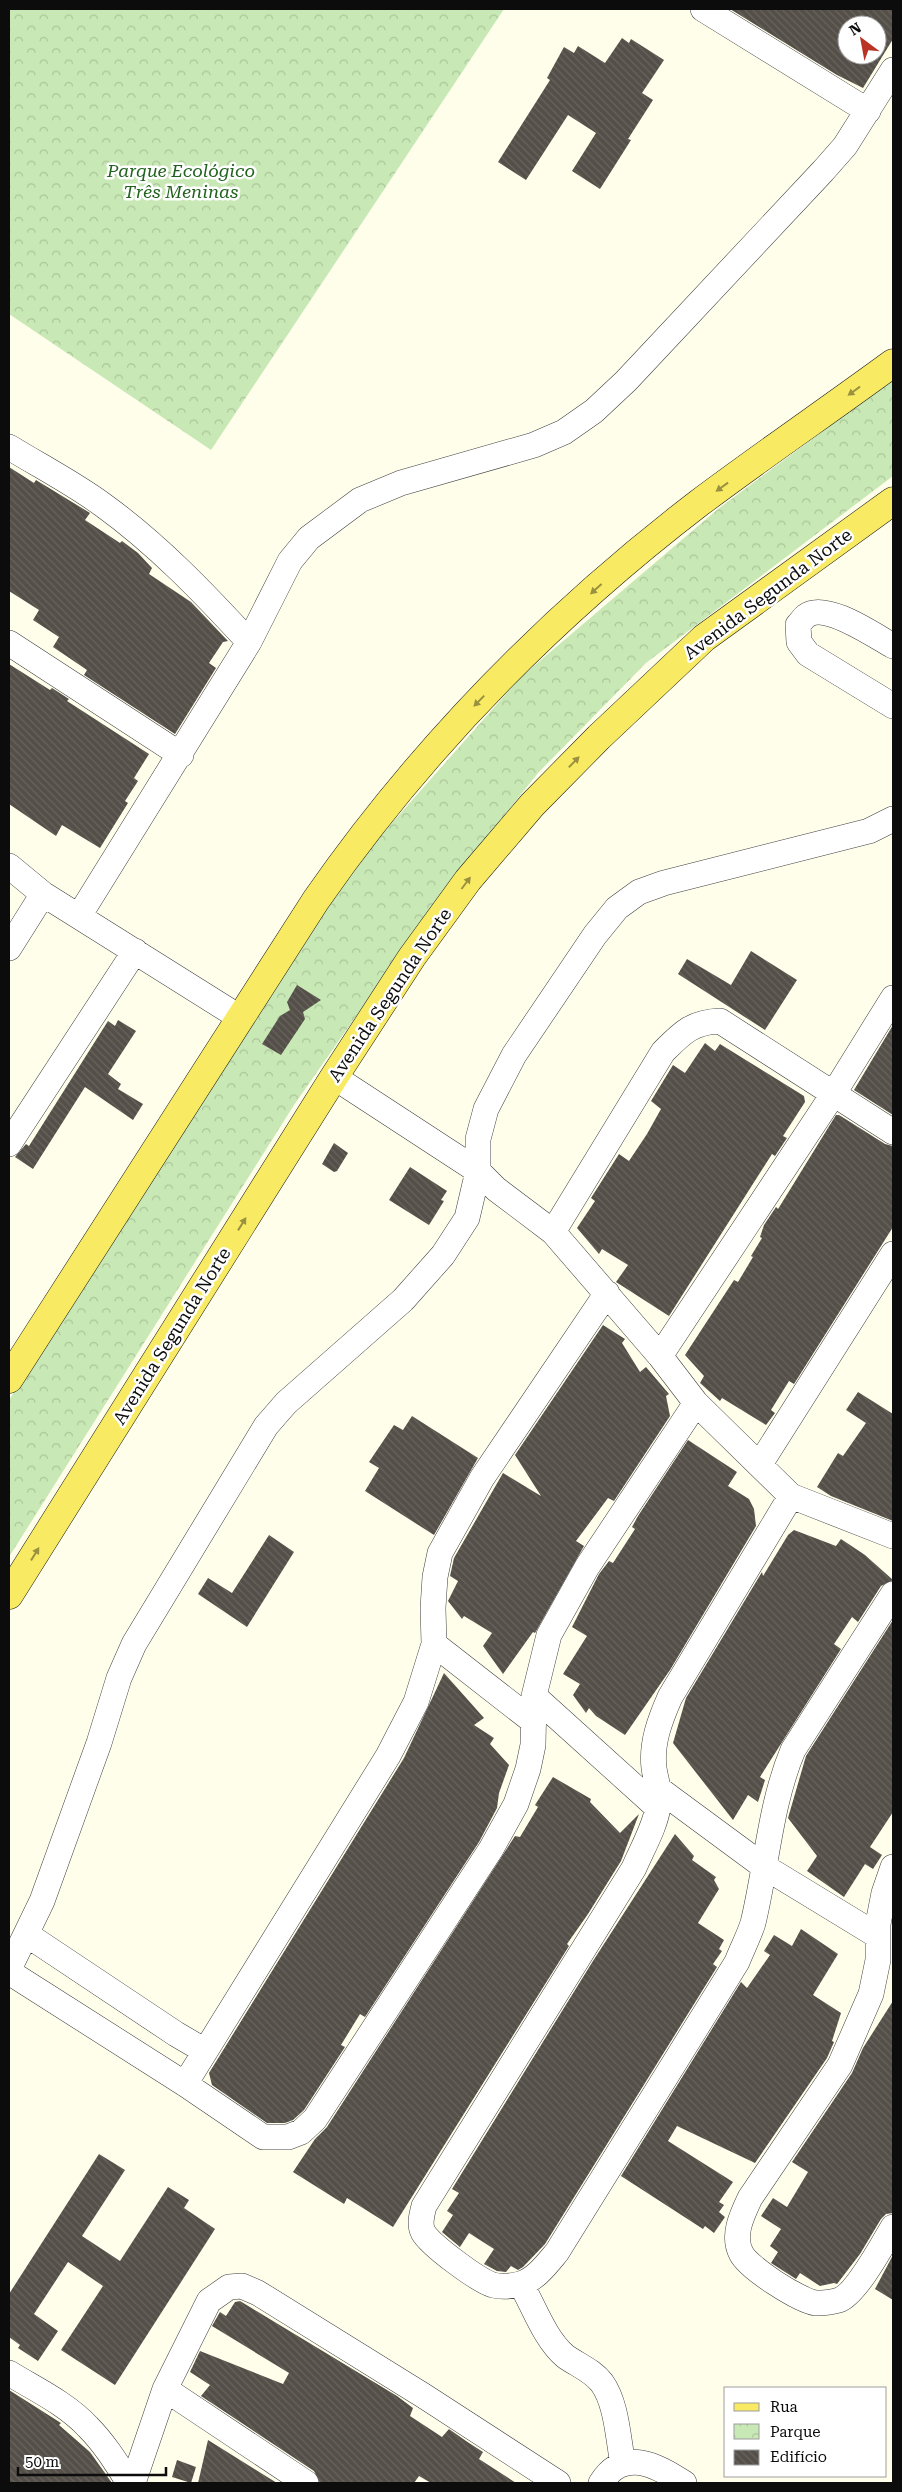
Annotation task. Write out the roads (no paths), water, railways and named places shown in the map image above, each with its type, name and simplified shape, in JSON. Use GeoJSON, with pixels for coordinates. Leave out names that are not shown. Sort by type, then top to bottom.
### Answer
{"type":"FeatureCollection","features":[{"type":"Feature","properties":{"kind":"main road"},"geometry":{"type":"LineString","coordinates":[[9,1379],[239,1017],[348,855],[444,738],[521,657],[615,572],[699,504],[893,363]]}},
{"type":"Feature","properties":{"kind":"main road","name":"Avenida Segunda Norte"},"geometry":{"type":"LineString","coordinates":[[9,1595],[334,1077],[412,957],[462,888],[532,805],[598,737],[704,638],[893,501]]}},
{"type":"Feature","properties":{"kind":"street"},"geometry":{"type":"LineString","coordinates":[[703,9],[868,111]]}},
{"type":"Feature","properties":{"kind":"street"},"geometry":{"type":"LineString","coordinates":[[79,916],[181,755],[249,642],[290,561],[309,538],[360,500],[401,483],[534,445],[564,432],[594,411],[626,381],[846,146],[893,70]]}},
{"type":"Feature","properties":{"kind":"street"},"geometry":{"type":"LineString","coordinates":[[9,447],[102,504],[201,589],[249,642]]}},
{"type":"Feature","properties":{"kind":"street"},"geometry":{"type":"LineString","coordinates":[[893,646],[830,613],[817,612],[807,615],[798,625],[799,642],[808,654],[893,706]]}},
{"type":"Feature","properties":{"kind":"street"},"geometry":{"type":"LineString","coordinates":[[9,643],[181,755]]}},
{"type":"Feature","properties":{"kind":"street"},"geometry":{"type":"LineString","coordinates":[[696,1403],[587,1568],[549,1635],[534,1696],[534,1722],[528,1769],[516,1804],[449,1914],[315,2119],[301,2132],[288,2137],[263,2137],[9,1970],[42,1901],[66,1838],[119,1678],[139,1636],[266,1426],[286,1403],[404,1300],[443,1255],[467,1218],[478,1171],[478,1139],[486,1110],[514,1056],[595,935],[616,908],[639,892],[664,883],[869,831],[893,819]]}},
{"type":"Feature","properties":{"kind":"street"},"geometry":{"type":"LineString","coordinates":[[9,866],[43,894],[239,1017]]}},
{"type":"Feature","properties":{"kind":"street"},"geometry":{"type":"LineString","coordinates":[[9,948],[43,894]]}},
{"type":"Feature","properties":{"kind":"street"},"geometry":{"type":"LineString","coordinates":[[9,1144],[136,951]]}},
{"type":"Feature","properties":{"kind":"street"},"geometry":{"type":"LineString","coordinates":[[660,1356],[834,1093],[893,998]]}},
{"type":"Feature","properties":{"kind":"street"},"geometry":{"type":"LineString","coordinates":[[553,1232],[663,1052],[683,1032],[702,1022],[720,1021],[893,1132]]}},
{"type":"Feature","properties":{"kind":"street"},"geometry":{"type":"LineString","coordinates":[[334,1077],[478,1171],[496,1189],[553,1232],[660,1356],[696,1403],[792,1496],[893,1536]]}},
{"type":"Feature","properties":{"kind":"street"},"geometry":{"type":"LineString","coordinates":[[760,1464],[893,1254]]}},
{"type":"Feature","properties":{"kind":"street"},"geometry":{"type":"LineString","coordinates":[[185,2084],[388,1756],[416,1702],[434,1644],[433,1608],[435,1577],[440,1553],[482,1478],[607,1293]]}},
{"type":"Feature","properties":{"kind":"street"},"geometry":{"type":"LineString","coordinates":[[792,1496],[670,1697],[660,1720],[654,1747],[654,1769],[659,1799],[634,1868],[543,2019],[424,2206],[421,2221],[422,2232],[430,2241],[469,2272],[493,2285],[522,2284],[535,2276],[557,2252],[737,1962],[752,1925],[783,1775],[793,1750],[893,1594]]}},
{"type":"Feature","properties":{"kind":"street"},"geometry":{"type":"LineString","coordinates":[[434,1644],[534,1722]]}},
{"type":"Feature","properties":{"kind":"street"},"geometry":{"type":"LineString","coordinates":[[534,1696],[659,1799],[763,1866],[883,1932]]}},
{"type":"Feature","properties":{"kind":"street"},"geometry":{"type":"LineString","coordinates":[[893,1867],[884,1893],[883,1932],[871,1994],[840,2065],[750,2198],[741,2217],[737,2238],[741,2253],[752,2266],[766,2277],[815,2303],[839,2300],[848,2294],[865,2272],[893,2227]]}},
{"type":"Feature","properties":{"kind":"street"},"geometry":{"type":"LineString","coordinates":[[26,1934],[176,2034],[205,2051]]}},
{"type":"Feature","properties":{"kind":"street"},"geometry":{"type":"LineString","coordinates":[[522,2284],[551,2340],[565,2355],[587,2369],[602,2383],[610,2399],[623,2464]]}},
{"type":"Feature","properties":{"kind":"street"},"geometry":{"type":"LineString","coordinates":[[133,2483],[165,2389],[209,2301],[229,2288],[242,2286],[258,2293],[424,2396],[558,2483]]}},
{"type":"Feature","properties":{"kind":"street"},"geometry":{"type":"LineString","coordinates":[[9,2373],[68,2410],[87,2426],[103,2443],[129,2483]]}},
{"type":"Feature","properties":{"kind":"street"},"geometry":{"type":"LineString","coordinates":[[165,2389],[306,2483]]}},
{"type":"Feature","properties":{"kind":"street"},"geometry":{"type":"LineString","coordinates":[[600,2483],[608,2472],[623,2464],[650,2464],[684,2483]]}},
{"type":"Feature","properties":{"kind":"park label","name":"Parque Ecológico Três Meninas"},"geometry":{"type":"Point","coordinates":[181,181]}}]}
